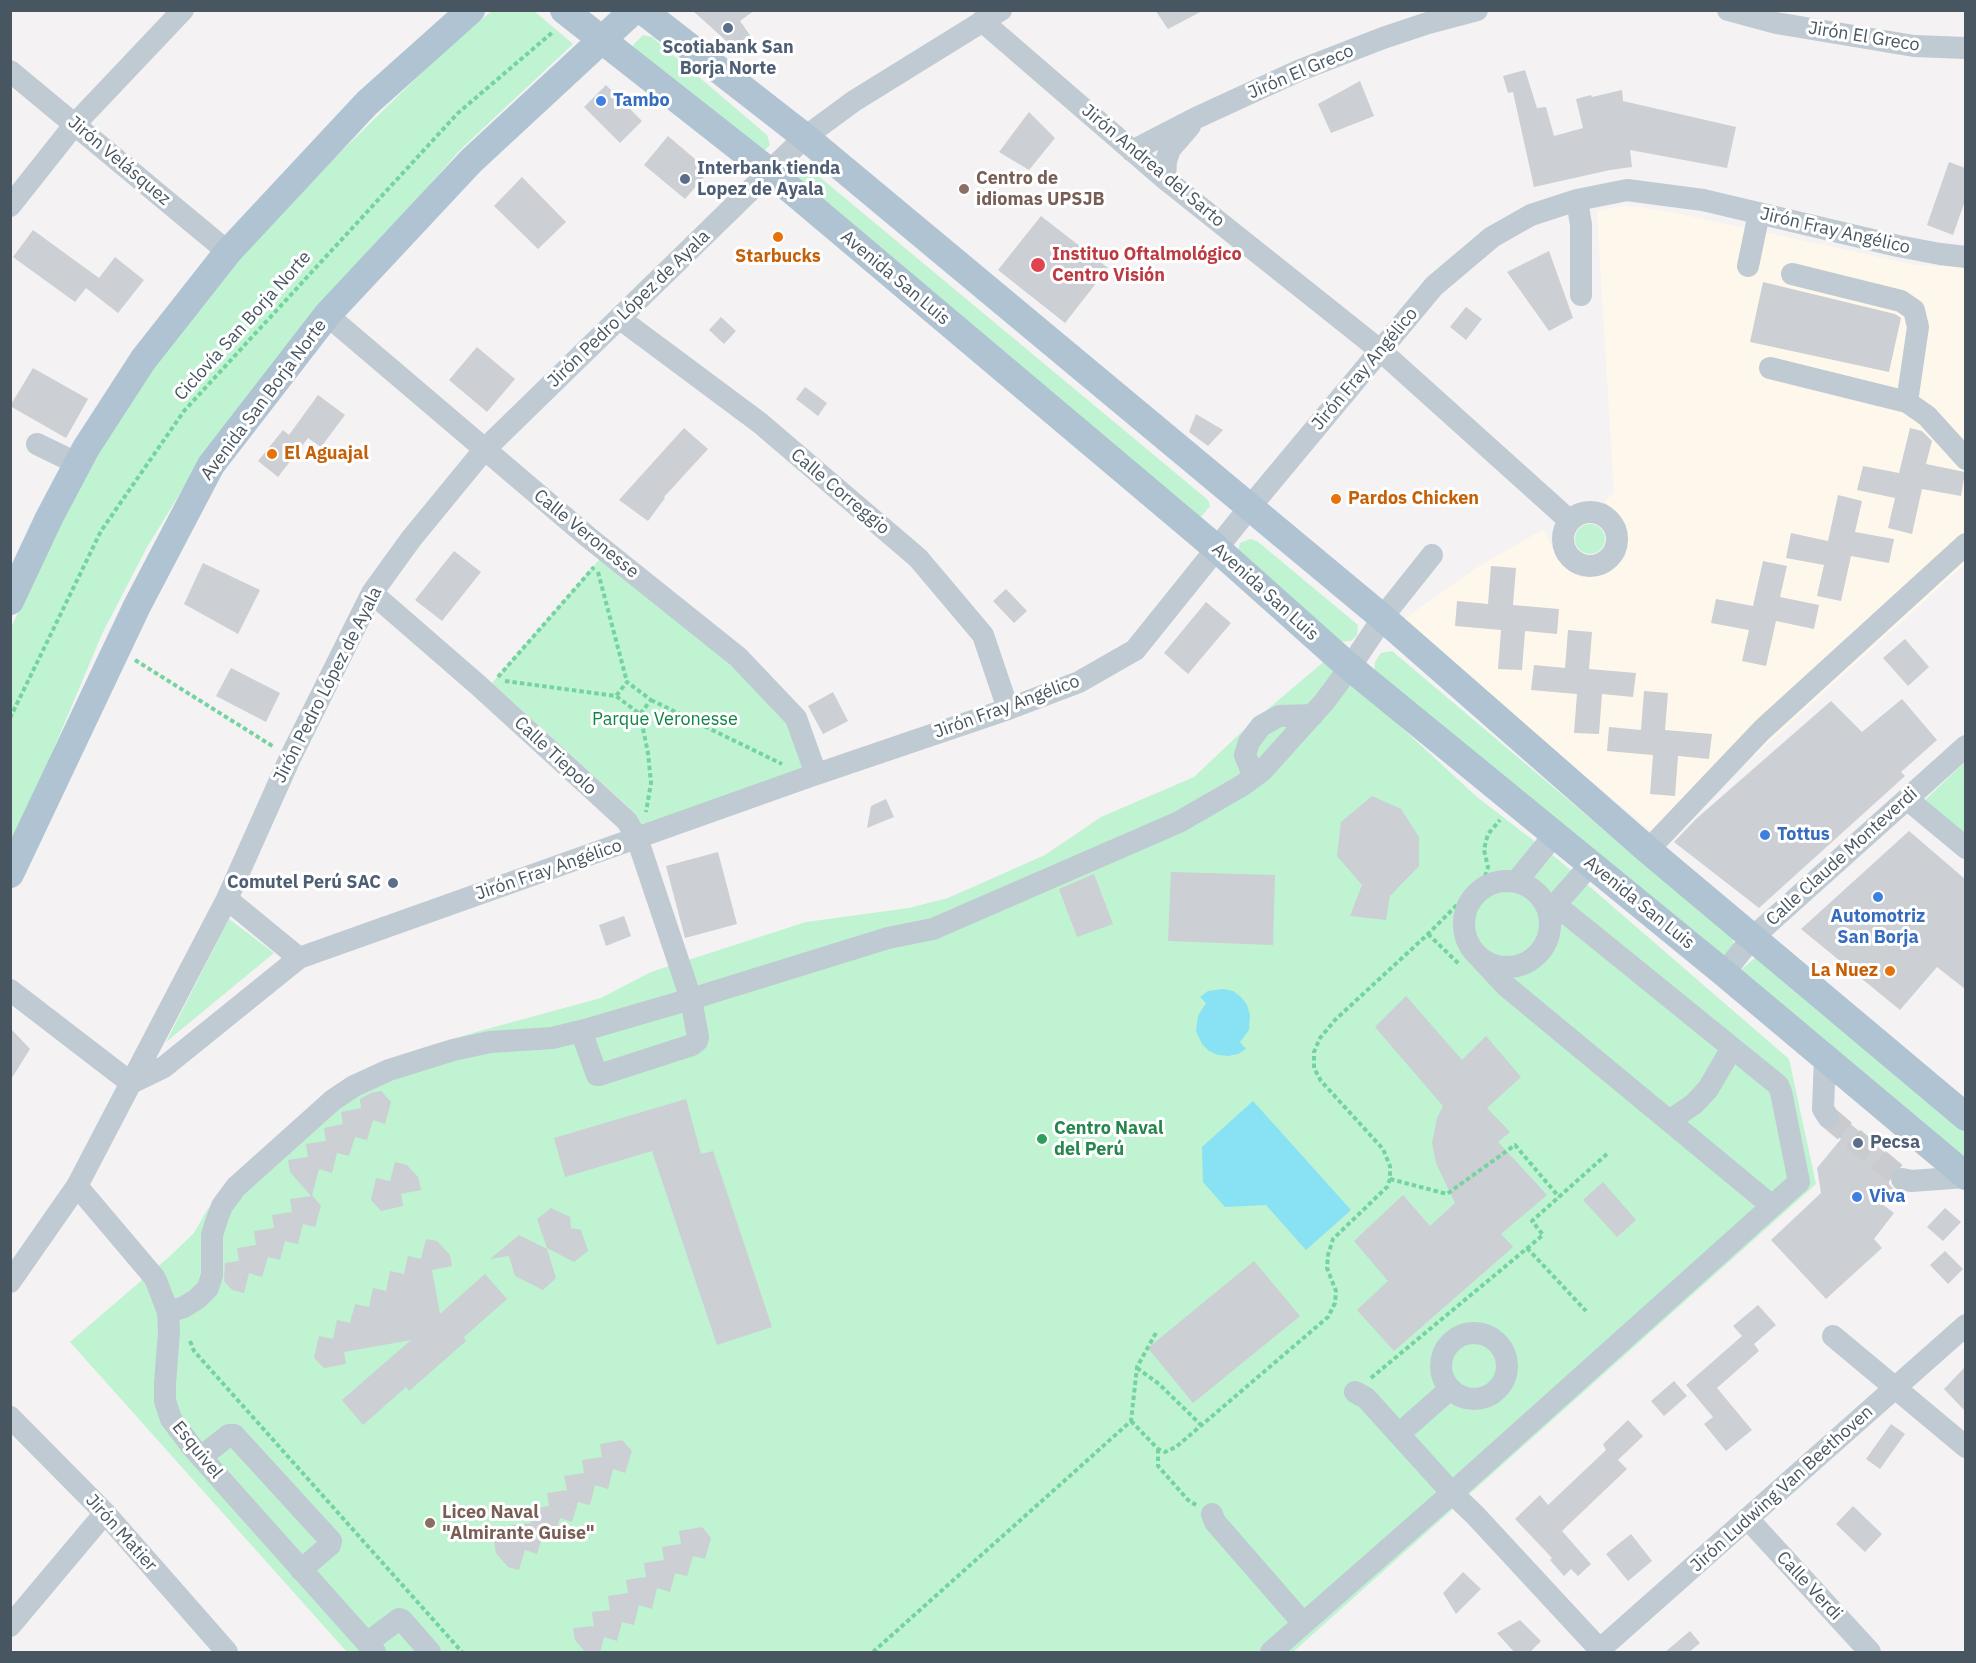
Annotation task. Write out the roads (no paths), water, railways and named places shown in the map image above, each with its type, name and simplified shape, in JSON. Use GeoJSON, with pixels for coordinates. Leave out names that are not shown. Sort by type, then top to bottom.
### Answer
{"type":"FeatureCollection","features":[{"type":"Feature","properties":{"kind":"main road"},"geometry":{"type":"LineString","coordinates":[[10,601],[49,518],[78,465],[142,360],[228,252],[368,103],[471,10]]}},
{"type":"Feature","properties":{"kind":"main road","name":"Avenida San Borja Norte"},"geometry":{"type":"LineString","coordinates":[[10,874],[137,606],[211,465],[327,315],[471,161],[634,10]]}},
{"type":"Feature","properties":{"kind":"main road"},"geometry":{"type":"LineString","coordinates":[[642,10],[805,137],[1383,618],[1648,850],[1965,1118]]}},
{"type":"Feature","properties":{"kind":"main road","name":"Avenida San Luis"},"geometry":{"type":"LineString","coordinates":[[566,12],[770,172],[1216,549],[1350,667],[1724,973],[1965,1177]]}},
{"type":"Feature","properties":{"kind":"street"},"geometry":{"type":"LineString","coordinates":[[10,206],[75,124],[183,10]]}},
{"type":"Feature","properties":{"kind":"street","name":"Jirón El Greco"},"geometry":{"type":"LineString","coordinates":[[1132,151],[1298,70],[1383,38],[1477,10]]}},
{"type":"Feature","properties":{"kind":"street","name":"Jirón El Greco"},"geometry":{"type":"LineString","coordinates":[[1728,10],[1776,23],[1914,46],[1965,48]]}},
{"type":"Feature","properties":{"kind":"street","name":"Jirón Pedro López de Ayala"},"geometry":{"type":"LineString","coordinates":[[10,1282],[77,1186],[227,898],[290,758],[372,593],[411,539],[484,450],[805,137],[854,101],[992,16]]}},
{"type":"Feature","properties":{"kind":"street","name":"Jirón Andrea del Sarto"},"geometry":{"type":"LineString","coordinates":[[992,16],[1132,151],[1381,351],[1570,521]]}},
{"type":"Feature","properties":{"kind":"street","name":"Jirón Velásquez"},"geometry":{"type":"LineString","coordinates":[[10,71],[228,252]]}},
{"type":"Feature","properties":{"kind":"street"},"geometry":{"type":"LineString","coordinates":[[1165,179],[1166,161],[1170,149],[1196,118]]}},
{"type":"Feature","properties":{"kind":"street","name":"Jirón Fray Angélico"},"geometry":{"type":"LineString","coordinates":[[131,1083],[164,1067],[300,958],[632,830],[812,776],[1008,709],[1079,682],[1136,650],[1250,507],[1434,286],[1491,237],[1531,215],[1577,200],[1627,190],[1702,200],[1898,246],[1965,257]]}},
{"type":"Feature","properties":{"kind":"street"},"geometry":{"type":"LineString","coordinates":[[1577,200],[1581,225],[1581,295]]}},
{"type":"Feature","properties":{"kind":"street"},"geometry":{"type":"LineString","coordinates":[[1748,266],[1759,213]]}},
{"type":"Feature","properties":{"kind":"street"},"geometry":{"type":"LineString","coordinates":[[1792,274],[1901,301],[1914,310],[1918,327],[1908,402]]}},
{"type":"Feature","properties":{"kind":"street","name":"Calle Veronesse"},"geometry":{"type":"LineString","coordinates":[[327,315],[588,537],[738,657],[796,718],[812,776]]}},
{"type":"Feature","properties":{"kind":"street","name":"Calle Correggio"},"geometry":{"type":"LineString","coordinates":[[619,318],[760,423],[918,558],[983,635],[1008,709]]}},
{"type":"Feature","properties":{"kind":"street"},"geometry":{"type":"LineString","coordinates":[[1770,368],[1908,402],[1927,416],[1965,459]]}},
{"type":"Feature","properties":{"kind":"street"},"geometry":{"type":"LineString","coordinates":[[38,444],[78,465]]}},
{"type":"Feature","properties":{"kind":"street"},"geometry":{"type":"LineString","coordinates":[[1648,850],[1762,730],[1965,544]]}},
{"type":"Feature","properties":{"kind":"street"},"geometry":{"type":"LineString","coordinates":[[174,1310],[197,1299],[208,1288],[212,1275],[212,1235],[222,1206],[236,1187],[333,1100],[354,1086],[389,1070],[453,1050],[490,1042],[552,1038],[581,1031],[888,938],[933,929],[1179,822],[1262,771],[1313,715],[1350,667],[1389,609],[1432,555]]}},
{"type":"Feature","properties":{"kind":"street","name":"Calle Tiepolo"},"geometry":{"type":"LineString","coordinates":[[372,593],[478,685],[632,830],[691,999],[698,1037],[694,1044],[597,1075],[581,1031]]}},
{"type":"Feature","properties":{"kind":"street"},"geometry":{"type":"LineString","coordinates":[[1254,777],[1245,755],[1249,742],[1261,726],[1279,716],[1313,715]]}},
{"type":"Feature","properties":{"kind":"street","name":"Calle Claude Monteverdi"},"geometry":{"type":"LineString","coordinates":[[1724,973],[1752,938],[1965,746]]}},
{"type":"Feature","properties":{"kind":"street"},"geometry":{"type":"LineString","coordinates":[[1907,799],[1965,848]]}},
{"type":"Feature","properties":{"kind":"street"},"geometry":{"type":"LineString","coordinates":[[1516,882],[1555,834]]}},
{"type":"Feature","properties":{"kind":"street"},"geometry":{"type":"LineString","coordinates":[[1549,912],[1591,864]]}},
{"type":"Feature","properties":{"kind":"street"},"geometry":{"type":"LineString","coordinates":[[1479,957],[1491,964],[1504,967],[1518,966],[1531,960],[1541,951],[1548,939],[1551,926],[1549,912],[1537,892],[1516,882],[1502,882],[1474,893],[1464,919],[1465,933],[1470,946],[1479,957],[1506,986],[1772,1206]]}},
{"type":"Feature","properties":{"kind":"street"},"geometry":{"type":"LineString","coordinates":[[227,898],[300,958]]}},
{"type":"Feature","properties":{"kind":"street"},"geometry":{"type":"LineString","coordinates":[[1270,1653],[1799,1182],[1778,1085],[1567,914],[1549,912]]}},
{"type":"Feature","properties":{"kind":"street"},"geometry":{"type":"LineString","coordinates":[[10,990],[131,1083]]}},
{"type":"Feature","properties":{"kind":"street"},"geometry":{"type":"LineString","coordinates":[[1669,1121],[1694,1104],[1708,1089],[1732,1048]]}},
{"type":"Feature","properties":{"kind":"street"},"geometry":{"type":"LineString","coordinates":[[1824,1057],[1823,1109],[1828,1118]]}},
{"type":"Feature","properties":{"kind":"street"},"geometry":{"type":"LineString","coordinates":[[1902,1179],[1911,1181],[1965,1177]]}},
{"type":"Feature","properties":{"kind":"street","name":"Esquivel"},"geometry":{"type":"LineString","coordinates":[[77,1186],[154,1277],[174,1310],[169,1332],[165,1383],[165,1401],[171,1419],[201,1457],[371,1648]]}},
{"type":"Feature","properties":{"kind":"street","name":"Jirón Ludwing Van Beethoven"},"geometry":{"type":"LineString","coordinates":[[1600,1652],[1965,1325]]}},
{"type":"Feature","properties":{"kind":"street"},"geometry":{"type":"LineString","coordinates":[[1833,1336],[1965,1447]]}},
{"type":"Feature","properties":{"kind":"street"},"geometry":{"type":"LineString","coordinates":[[1399,1434],[1450,1389]]}},
{"type":"Feature","properties":{"kind":"street"},"geometry":{"type":"LineString","coordinates":[[1355,1392],[1366,1398],[1600,1652]]}},
{"type":"Feature","properties":{"kind":"street","name":"Jirón Matier"},"geometry":{"type":"LineString","coordinates":[[10,1418],[105,1513],[227,1653]]}},
{"type":"Feature","properties":{"kind":"street"},"geometry":{"type":"LineString","coordinates":[[201,1457],[229,1435],[234,1435],[331,1540],[330,1545],[302,1569]]}},
{"type":"Feature","properties":{"kind":"street"},"geometry":{"type":"LineString","coordinates":[[10,1626],[105,1513]]}},
{"type":"Feature","properties":{"kind":"street"},"geometry":{"type":"LineString","coordinates":[[1212,1514],[1215,1522],[1303,1623]]}},
{"type":"Feature","properties":{"kind":"street","name":"Calle Verdi"},"geometry":{"type":"LineString","coordinates":[[1748,1520],[1870,1653]]}},
{"type":"Feature","properties":{"kind":"street"},"geometry":{"type":"LineString","coordinates":[[371,1648],[399,1619],[429,1653]]}},
{"type":"Feature","properties":{"kind":"water"},"geometry":{"type":"Polygon","coordinates":[[[1223,989],[1233,991],[1241,997],[1250,1015],[1249,1030],[1240,1042],[1246,1049],[1228,1056],[1209,1051],[1202,1044],[1196,1031],[1198,1016],[1206,1003],[1200,997],[1208,991],[1223,989]]]}},
{"type":"Feature","properties":{"kind":"water"},"geometry":{"type":"Polygon","coordinates":[[[1253,1101],[1351,1210],[1306,1250],[1266,1205],[1225,1207],[1203,1182],[1202,1147],[1253,1101]]]}},
{"type":"Feature","properties":{"kind":"tunnel"},"geometry":{"type":"LineString","coordinates":[[1828,1117],[1902,1179]]}},
{"type":"Feature","properties":{"kind":"place","name":"Scotiabank San Borja Norte"},"geometry":{"type":"Point","coordinates":[728,28]}},
{"type":"Feature","properties":{"kind":"place","name":"Tambo"},"geometry":{"type":"Point","coordinates":[601,101]}},
{"type":"Feature","properties":{"kind":"place","name":"Interbank tienda Lopez de Ayala"},"geometry":{"type":"Point","coordinates":[685,179]}},
{"type":"Feature","properties":{"kind":"place","name":"Centro de idiomas UPSJB"},"geometry":{"type":"Point","coordinates":[964,189]}},
{"type":"Feature","properties":{"kind":"place","name":"Starbucks"},"geometry":{"type":"Point","coordinates":[778,237]}},
{"type":"Feature","properties":{"kind":"place","name":"Instituo Oftalmológico Centro Visión"},"geometry":{"type":"Point","coordinates":[1038,265]}},
{"type":"Feature","properties":{"kind":"place","name":"El Aguajal"},"geometry":{"type":"Point","coordinates":[272,454]}},
{"type":"Feature","properties":{"kind":"place","name":"Pardos Chicken"},"geometry":{"type":"Point","coordinates":[1336,499]}},
{"type":"Feature","properties":{"kind":"place","name":"Tottus"},"geometry":{"type":"Point","coordinates":[1765,835]}},
{"type":"Feature","properties":{"kind":"place","name":"Comutel Perú SAC"},"geometry":{"type":"Point","coordinates":[393,883]}},
{"type":"Feature","properties":{"kind":"place","name":"Automotriz San Borja"},"geometry":{"type":"Point","coordinates":[1878,897]}},
{"type":"Feature","properties":{"kind":"place","name":"La Nuez"},"geometry":{"type":"Point","coordinates":[1890,971]}},
{"type":"Feature","properties":{"kind":"place","name":"Centro Naval del Perú"},"geometry":{"type":"Point","coordinates":[1042,1139]}},
{"type":"Feature","properties":{"kind":"place","name":"Pecsa"},"geometry":{"type":"Point","coordinates":[1858,1143]}},
{"type":"Feature","properties":{"kind":"place","name":"Viva"},"geometry":{"type":"Point","coordinates":[1857,1197]}},
{"type":"Feature","properties":{"kind":"place","name":"Liceo Naval \"Almirante Guise\""},"geometry":{"type":"Point","coordinates":[430,1523]}},
{"type":"Feature","properties":{"kind":"park label","name":"Parque Veronesse"},"geometry":{"type":"Point","coordinates":[665,720]}}]}
